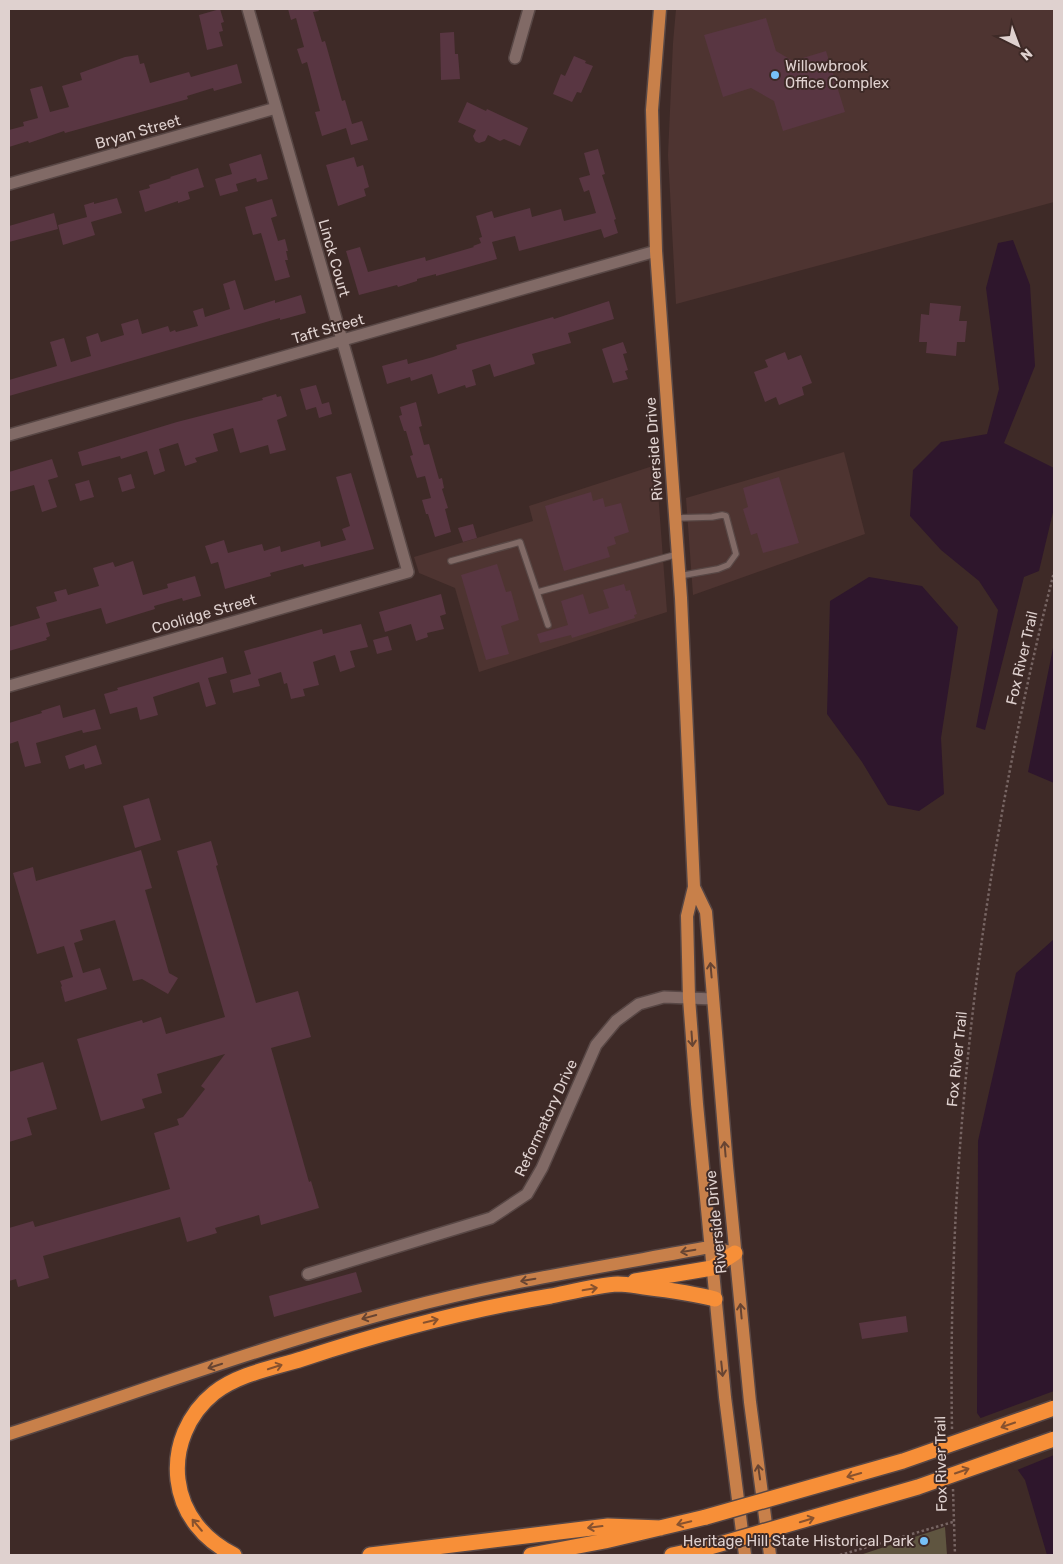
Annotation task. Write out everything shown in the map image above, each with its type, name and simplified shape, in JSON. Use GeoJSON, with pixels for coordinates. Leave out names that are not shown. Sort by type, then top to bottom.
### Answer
{"type":"FeatureCollection","features":[{"type":"Feature","properties":{"kind":"highway"},"geometry":{"type":"LineString","coordinates":[[234,1555],[213,1542],[192,1521],[185,1507],[178,1484],[177,1462],[186,1428],[195,1413],[204,1401],[230,1383],[414,1325],[502,1304],[712,1268],[735,1253]]}},
{"type":"Feature","properties":{"kind":"highway"},"geometry":{"type":"LineString","coordinates":[[618,1284],[690,1293],[715,1299]]}},
{"type":"Feature","properties":{"kind":"highway"},"geometry":{"type":"LineString","coordinates":[[531,1555],[605,1541],[706,1517],[903,1460],[1054,1408]]}},
{"type":"Feature","properties":{"kind":"highway"},"geometry":{"type":"LineString","coordinates":[[672,1555],[710,1547],[918,1487],[1054,1439]]}},
{"type":"Feature","properties":{"kind":"highway"},"geometry":{"type":"LineString","coordinates":[[370,1555],[608,1526],[661,1528]]}},
{"type":"Feature","properties":{"kind":"highway"},"geometry":{"type":"LineString","coordinates":[[696,1555],[710,1547]]}},
{"type":"Feature","properties":{"kind":"main road","name":"Riverside Drive"},"geometry":{"type":"LineString","coordinates":[[660,9],[652,110],[656,250],[678,554],[694,887],[687,916],[689,998],[715,1299],[745,1555]]}},
{"type":"Feature","properties":{"kind":"main road","name":"Riverside Drive"},"geometry":{"type":"LineString","coordinates":[[694,887],[706,912],[735,1253],[750,1402],[770,1555]]}},
{"type":"Feature","properties":{"kind":"main road"},"geometry":{"type":"LineString","coordinates":[[9,1434],[293,1340],[404,1308],[520,1282],[710,1247],[735,1253]]}},
{"type":"Feature","properties":{"kind":"street","name":"Linck Court"},"geometry":{"type":"LineString","coordinates":[[248,9],[408,572]]}},
{"type":"Feature","properties":{"kind":"street"},"geometry":{"type":"LineString","coordinates":[[515,58],[529,9]]}},
{"type":"Feature","properties":{"kind":"street","name":"Bryan Street"},"geometry":{"type":"LineString","coordinates":[[9,184],[276,108]]}},
{"type":"Feature","properties":{"kind":"street","name":"Taft Street"},"geometry":{"type":"LineString","coordinates":[[9,435],[656,250]]}},
{"type":"Feature","properties":{"kind":"street","name":"Coolidge Street"},"geometry":{"type":"LineString","coordinates":[[9,686],[408,572]]}},
{"type":"Feature","properties":{"kind":"street","name":"Reformatory Drive"},"geometry":{"type":"LineString","coordinates":[[308,1274],[492,1218],[509,1207],[527,1194],[542,1168],[596,1045],[616,1021],[639,1004],[664,997],[713,999]]}},
{"type":"Feature","properties":{"kind":"lane"},"geometry":{"type":"LineString","coordinates":[[675,518],[726,516],[736,554],[728,565],[718,569],[679,576]]}},
{"type":"Feature","properties":{"kind":"lane"},"geometry":{"type":"LineString","coordinates":[[451,561],[520,542],[548,625]]}},
{"type":"Feature","properties":{"kind":"lane"},"geometry":{"type":"LineString","coordinates":[[538,592],[678,554]]}},
{"type":"Feature","properties":{"kind":"path","name":"Fox River Trail"},"geometry":{"type":"LineString","coordinates":[[952,1436],[951,1370],[957,1196],[964,1102],[978,965],[1009,776],[1024,700],[1054,572]]}},
{"type":"Feature","properties":{"kind":"path","name":"Fox River Trail"},"geometry":{"type":"LineString","coordinates":[[952,1484],[955,1555]]}},
{"type":"Feature","properties":{"kind":"path"},"geometry":{"type":"LineString","coordinates":[[840,1555],[953,1522]]}},
{"type":"Feature","properties":{"kind":"shaded area"},"geometry":{"type":"Polygon","coordinates":[[[676,9],[1054,9],[1054,202],[676,304],[668,155],[676,9]]]}},
{"type":"Feature","properties":{"kind":"shaded area"},"geometry":{"type":"Polygon","coordinates":[[[1013,240],[1030,285],[1035,366],[1004,443],[1054,468],[1054,508],[1039,571],[1024,577],[985,730],[976,727],[998,610],[979,581],[941,550],[910,516],[913,470],[941,442],[987,434],[999,389],[986,288],[998,243],[1013,240]]]}},
{"type":"Feature","properties":{"kind":"shaded area"},"geometry":{"type":"Polygon","coordinates":[[[844,452],[865,534],[693,595],[686,498],[844,452]]]}},
{"type":"Feature","properties":{"kind":"shaded area"},"geometry":{"type":"Polygon","coordinates":[[[656,465],[667,612],[479,672],[455,588],[419,573],[414,557],[533,521],[529,506],[656,465]]]}},
{"type":"Feature","properties":{"kind":"shaded area"},"geometry":{"type":"Polygon","coordinates":[[[869,577],[922,586],[958,627],[941,738],[944,794],[919,811],[888,805],[862,762],[827,714],[830,601],[869,577]]]}},
{"type":"Feature","properties":{"kind":"shaded area"},"geometry":{"type":"Polygon","coordinates":[[[1054,643],[1054,783],[1028,772],[1054,643]]]}},
{"type":"Feature","properties":{"kind":"shaded area"},"geometry":{"type":"Polygon","coordinates":[[[1054,939],[1054,1555],[1047,1555],[1025,1480],[977,1413],[978,1141],[1016,973],[1054,939]]]}},
{"type":"Feature","properties":{"kind":"shaded area","name":"Heritage Hill State Historical Park"},"geometry":{"type":"Polygon","coordinates":[[[945,1527],[947,1555],[860,1555],[945,1527]]]}},
{"type":"Feature","properties":{"kind":"pier"},"geometry":{"type":"Polygon","coordinates":[[[1054,1391],[1054,1455],[1015,1471],[978,1419],[1054,1391]]]}},
{"type":"Feature","properties":{"kind":"building"},"geometry":{"type":"Polygon","coordinates":[[[220,9],[224,22],[221,23],[223,31],[219,32],[223,46],[207,50],[199,15],[220,9]]]}},
{"type":"Feature","properties":{"kind":"building"},"geometry":{"type":"Polygon","coordinates":[[[288,9],[318,9],[319,11],[313,12],[322,42],[325,41],[342,101],[345,100],[352,124],[362,121],[368,140],[351,145],[346,128],[322,136],[315,112],[320,111],[307,62],[302,64],[297,49],[304,47],[296,18],[291,20],[288,9]]]}},
{"type":"Feature","properties":{"kind":"building","name":"Willowbrook Office Complex"},"geometry":{"type":"Polygon","coordinates":[[[766,18],[776,51],[793,61],[826,51],[845,112],[783,131],[774,101],[751,88],[723,97],[704,35],[766,18]]]}},
{"type":"Feature","properties":{"kind":"building"},"geometry":{"type":"Polygon","coordinates":[[[454,32],[455,54],[458,54],[460,79],[441,80],[440,33],[454,32]]]}},
{"type":"Feature","properties":{"kind":"building"},"geometry":{"type":"Polygon","coordinates":[[[138,55],[140,64],[144,63],[150,83],[189,72],[191,77],[237,64],[242,83],[214,91],[213,88],[187,96],[188,99],[9,147],[9,130],[24,126],[23,122],[38,118],[30,89],[42,86],[50,112],[69,107],[62,86],[82,80],[80,73],[125,57],[138,55]]]}},
{"type":"Feature","properties":{"kind":"building"},"geometry":{"type":"Polygon","coordinates":[[[574,56],[593,66],[581,93],[577,92],[572,102],[553,94],[561,74],[565,76],[574,56]]]}},
{"type":"Feature","properties":{"kind":"building"},"geometry":{"type":"Polygon","coordinates":[[[467,102],[528,128],[520,146],[504,139],[500,141],[488,135],[485,141],[479,143],[475,141],[473,136],[476,130],[458,122],[467,102]]]}},
{"type":"Feature","properties":{"kind":"building"},"geometry":{"type":"Polygon","coordinates":[[[598,149],[605,174],[602,175],[616,219],[614,220],[618,233],[604,238],[601,229],[519,251],[515,236],[492,242],[497,259],[436,276],[436,274],[417,279],[417,281],[398,287],[397,285],[359,295],[346,251],[360,247],[368,272],[425,257],[426,261],[474,247],[481,243],[479,238],[482,237],[476,216],[492,211],[494,218],[530,208],[532,217],[561,209],[564,221],[596,213],[589,190],[584,192],[579,178],[590,175],[584,153],[598,149]]]}},
{"type":"Feature","properties":{"kind":"building"},"geometry":{"type":"Polygon","coordinates":[[[261,154],[268,179],[257,182],[256,178],[236,184],[238,191],[220,196],[215,179],[232,174],[229,164],[261,154]]]}},
{"type":"Feature","properties":{"kind":"building"},"geometry":{"type":"Polygon","coordinates":[[[354,157],[357,167],[363,165],[369,187],[364,189],[366,196],[338,206],[326,165],[354,157]]]}},
{"type":"Feature","properties":{"kind":"building"},"geometry":{"type":"Polygon","coordinates":[[[198,168],[204,187],[188,192],[190,199],[145,212],[139,191],[150,188],[149,185],[198,168]]]}},
{"type":"Feature","properties":{"kind":"building"},"geometry":{"type":"Polygon","coordinates":[[[117,198],[122,213],[91,222],[95,235],[63,245],[58,225],[87,217],[84,205],[117,198]]]}},
{"type":"Feature","properties":{"kind":"building"},"geometry":{"type":"Polygon","coordinates":[[[272,199],[277,216],[271,218],[278,241],[285,239],[288,260],[285,260],[290,277],[275,281],[261,233],[253,235],[245,207],[272,199]]]}},
{"type":"Feature","properties":{"kind":"building"},"geometry":{"type":"Polygon","coordinates":[[[54,213],[58,229],[9,242],[9,226],[54,213]]]}},
{"type":"Feature","properties":{"kind":"building"},"geometry":{"type":"Polygon","coordinates":[[[235,280],[244,310],[275,300],[275,303],[301,295],[306,313],[280,320],[280,318],[9,396],[9,380],[57,366],[50,342],[64,338],[71,362],[91,356],[86,337],[98,333],[101,342],[124,335],[121,324],[138,319],[142,334],[168,326],[170,332],[175,330],[176,332],[198,326],[193,311],[203,308],[205,317],[230,309],[223,284],[235,280]]]}},
{"type":"Feature","properties":{"kind":"building"},"geometry":{"type":"Polygon","coordinates":[[[609,301],[614,319],[568,333],[571,343],[532,354],[535,364],[494,377],[490,364],[472,370],[476,385],[466,388],[465,385],[438,394],[432,374],[411,381],[410,377],[387,384],[382,366],[407,359],[408,364],[433,357],[457,349],[456,345],[553,317],[554,319],[609,301]]]}},
{"type":"Feature","properties":{"kind":"building"},"geometry":{"type":"Polygon","coordinates":[[[930,303],[961,306],[959,321],[967,321],[965,342],[957,342],[956,356],[926,353],[927,342],[919,342],[921,314],[929,315],[930,303]]]}},
{"type":"Feature","properties":{"kind":"building"},"geometry":{"type":"Polygon","coordinates":[[[623,342],[627,353],[623,354],[628,370],[625,371],[628,379],[613,383],[602,349],[623,342]]]}},
{"type":"Feature","properties":{"kind":"building"},"geometry":{"type":"Polygon","coordinates":[[[785,352],[788,360],[801,355],[812,383],[802,387],[804,395],[779,405],[776,397],[765,402],[754,372],[768,367],[765,360],[785,352]]]}},
{"type":"Feature","properties":{"kind":"building"},"geometry":{"type":"Polygon","coordinates":[[[316,385],[322,404],[329,402],[332,414],[319,418],[316,407],[306,410],[300,389],[316,385]]]}},
{"type":"Feature","properties":{"kind":"building"},"geometry":{"type":"Polygon","coordinates":[[[276,394],[277,397],[281,396],[287,416],[277,420],[286,450],[270,454],[268,445],[240,453],[233,428],[213,434],[218,451],[195,458],[197,462],[185,466],[178,443],[159,449],[165,471],[154,475],[147,451],[121,459],[120,456],[82,466],[78,452],[177,422],[263,400],[262,398],[276,394]]]}},
{"type":"Feature","properties":{"kind":"building"},"geometry":{"type":"Polygon","coordinates":[[[416,402],[422,426],[419,427],[424,445],[429,444],[439,479],[442,478],[444,488],[442,489],[448,508],[445,509],[451,532],[435,537],[422,500],[431,498],[425,476],[417,478],[410,456],[413,455],[406,431],[404,431],[399,416],[402,415],[400,407],[416,402]]]}},
{"type":"Feature","properties":{"kind":"building"},"geometry":{"type":"Polygon","coordinates":[[[52,459],[58,477],[48,480],[57,507],[42,512],[34,485],[9,492],[9,472],[52,459]]]}},
{"type":"Feature","properties":{"kind":"building"},"geometry":{"type":"Polygon","coordinates":[[[351,473],[374,549],[304,567],[303,564],[270,573],[271,576],[225,589],[218,562],[211,564],[205,546],[224,540],[228,553],[262,544],[264,551],[280,546],[281,552],[320,541],[321,547],[346,540],[342,529],[350,526],[336,477],[351,473]]]}},
{"type":"Feature","properties":{"kind":"building"},"geometry":{"type":"Polygon","coordinates":[[[131,474],[135,488],[122,492],[118,478],[131,474]]]}},
{"type":"Feature","properties":{"kind":"building"},"geometry":{"type":"Polygon","coordinates":[[[779,477],[799,543],[763,553],[757,533],[751,535],[743,509],[748,507],[743,488],[779,477]]]}},
{"type":"Feature","properties":{"kind":"building"},"geometry":{"type":"Polygon","coordinates":[[[89,480],[94,497],[80,501],[75,484],[89,480]]]}},
{"type":"Feature","properties":{"kind":"building"},"geometry":{"type":"Polygon","coordinates":[[[591,492],[593,501],[603,498],[605,507],[621,503],[629,532],[614,537],[616,544],[607,547],[610,557],[564,571],[545,506],[591,492]]]}},
{"type":"Feature","properties":{"kind":"building"},"geometry":{"type":"Polygon","coordinates":[[[473,524],[477,538],[463,542],[458,528],[473,524]]]}},
{"type":"Feature","properties":{"kind":"building"},"geometry":{"type":"Polygon","coordinates":[[[133,561],[143,595],[168,588],[167,584],[195,576],[201,596],[183,601],[182,598],[154,606],[155,609],[106,624],[101,608],[46,623],[50,636],[46,638],[47,640],[9,651],[9,627],[40,618],[36,607],[57,601],[54,592],[66,589],[68,595],[99,586],[93,568],[113,562],[115,567],[133,561]]]}},
{"type":"Feature","properties":{"kind":"building"},"geometry":{"type":"Polygon","coordinates":[[[497,564],[506,592],[511,591],[519,620],[501,626],[509,654],[486,660],[461,575],[497,564]]]}},
{"type":"Feature","properties":{"kind":"building"},"geometry":{"type":"Polygon","coordinates":[[[624,584],[626,591],[630,590],[637,614],[634,615],[635,618],[572,638],[571,635],[540,643],[537,634],[568,625],[561,601],[583,594],[589,614],[609,608],[603,590],[624,584]]]}},
{"type":"Feature","properties":{"kind":"building"},"geometry":{"type":"Polygon","coordinates":[[[441,594],[446,614],[440,616],[444,629],[427,633],[428,637],[416,641],[411,624],[385,632],[379,612],[441,594]]]}},
{"type":"Feature","properties":{"kind":"building"},"geometry":{"type":"Polygon","coordinates":[[[361,624],[368,647],[350,651],[355,667],[340,672],[335,655],[313,662],[319,685],[303,689],[305,696],[291,699],[287,683],[284,684],[281,672],[258,679],[260,686],[233,693],[230,680],[251,674],[244,651],[322,629],[323,634],[361,624]]]}},
{"type":"Feature","properties":{"kind":"building"},"geometry":{"type":"Polygon","coordinates":[[[388,636],[392,650],[377,654],[373,640],[388,636]]]}},
{"type":"Feature","properties":{"kind":"building"},"geometry":{"type":"Polygon","coordinates":[[[223,657],[227,673],[208,678],[216,704],[206,707],[199,682],[153,697],[158,715],[140,720],[137,707],[110,714],[104,694],[118,690],[117,688],[223,657]]]}},
{"type":"Feature","properties":{"kind":"building"},"geometry":{"type":"Polygon","coordinates":[[[60,705],[63,718],[95,709],[101,729],[83,733],[82,730],[36,743],[41,763],[25,767],[18,741],[9,744],[9,723],[42,713],[41,711],[60,705]]]}},
{"type":"Feature","properties":{"kind":"building"},"geometry":{"type":"Polygon","coordinates":[[[96,745],[102,764],[85,769],[84,764],[69,769],[65,756],[96,745]]]}},
{"type":"Feature","properties":{"kind":"building"},"geometry":{"type":"Polygon","coordinates":[[[149,798],[161,840],[135,848],[123,806],[149,798]]]}},
{"type":"Feature","properties":{"kind":"building"},"geometry":{"type":"Polygon","coordinates":[[[211,841],[218,865],[216,866],[256,1003],[298,991],[311,1037],[271,1048],[309,1182],[311,1181],[319,1208],[261,1225],[259,1215],[215,1228],[217,1233],[187,1242],[180,1217],[43,1256],[49,1278],[18,1287],[16,1279],[9,1281],[9,1228],[33,1221],[35,1227],[170,1189],[154,1133],[179,1125],[177,1119],[183,1117],[205,1089],[201,1086],[225,1054],[157,1074],[162,1093],[142,1099],[145,1108],[101,1121],[77,1039],[142,1020],[143,1023],[161,1017],[166,1034],[225,1017],[177,851],[211,841]]]}},
{"type":"Feature","properties":{"kind":"building"},"geometry":{"type":"Polygon","coordinates":[[[141,850],[152,888],[145,890],[169,973],[178,978],[168,994],[142,979],[133,981],[115,920],[80,930],[83,940],[74,943],[83,973],[100,968],[107,989],[65,1002],[60,981],[73,977],[64,946],[37,954],[13,873],[33,867],[36,881],[141,850]]]}},
{"type":"Feature","properties":{"kind":"building"},"geometry":{"type":"Polygon","coordinates":[[[43,1062],[57,1109],[27,1118],[32,1135],[9,1142],[9,1072],[43,1062]]]}},
{"type":"Feature","properties":{"kind":"building"},"geometry":{"type":"Polygon","coordinates":[[[356,1272],[362,1292],[274,1317],[269,1296],[356,1272]]]}},
{"type":"Feature","properties":{"kind":"building"},"geometry":{"type":"Polygon","coordinates":[[[906,1316],[908,1332],[862,1339],[859,1323],[906,1316]]]}},
{"type":"Feature","properties":{"kind":"place","name":"Willowbrook Office Complex"},"geometry":{"type":"Point","coordinates":[775,75]}},
{"type":"Feature","properties":{"kind":"place","name":"Heritage Hill State Historical Park"},"geometry":{"type":"Point","coordinates":[924,1541]}}]}
